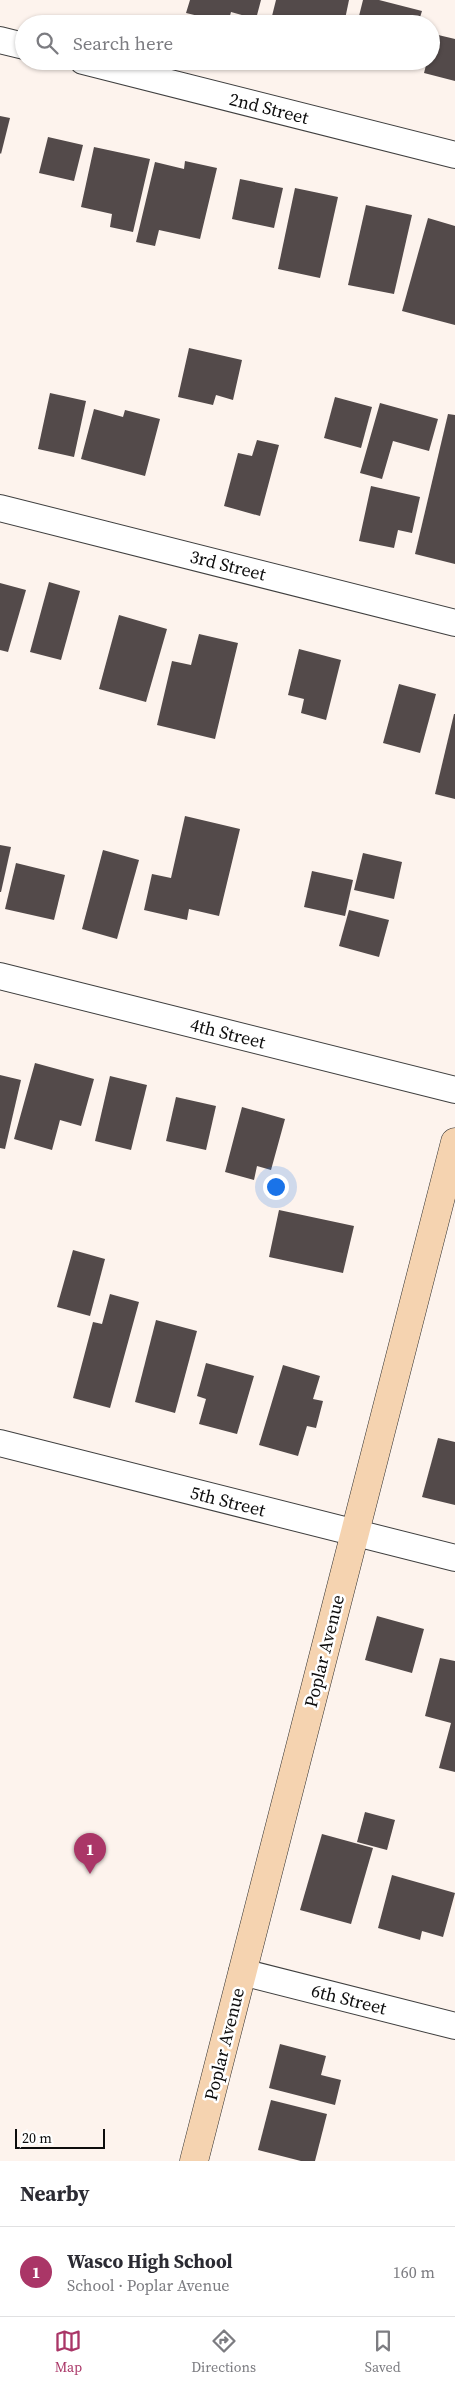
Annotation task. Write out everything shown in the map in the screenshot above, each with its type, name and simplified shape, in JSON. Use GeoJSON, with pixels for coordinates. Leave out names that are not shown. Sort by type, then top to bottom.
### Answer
{"type":"FeatureCollection","features":[{"type":"Feature","properties":{"kind":"main road","name":"Poplar Avenue"},"geometry":{"type":"LineString","coordinates":[[194,2161],[455,1142]]}},
{"type":"Feature","properties":{"kind":"street"},"geometry":{"type":"LineString","coordinates":[[0,40],[15,44]]}},
{"type":"Feature","properties":{"kind":"street","name":"2nd Street"},"geometry":{"type":"LineString","coordinates":[[120,70],[455,155]]}},
{"type":"Feature","properties":{"kind":"street","name":"3rd Street"},"geometry":{"type":"LineString","coordinates":[[0,508],[455,623]]}},
{"type":"Feature","properties":{"kind":"street","name":"4th Street"},"geometry":{"type":"LineString","coordinates":[[0,976],[455,1090]]}},
{"type":"Feature","properties":{"kind":"street","name":"5th Street"},"geometry":{"type":"LineString","coordinates":[[0,1443],[455,1558]]}},
{"type":"Feature","properties":{"kind":"street","name":"6th Street"},"geometry":{"type":"LineString","coordinates":[[242,1972],[455,2026]]}},
{"type":"Feature","properties":{"kind":"building"},"geometry":{"type":"Polygon","coordinates":[[[190,0],[261,0],[257,15],[242,15],[231,12],[230,15],[194,15],[186,13],[190,0]]]}},
{"type":"Feature","properties":{"kind":"building"},"geometry":{"type":"Polygon","coordinates":[[[276,0],[349,0],[346,15],[272,15],[276,0]]]}},
{"type":"Feature","properties":{"kind":"building"},"geometry":{"type":"Polygon","coordinates":[[[363,0],[379,0],[422,11],[421,15],[359,15],[363,0]]]}},
{"type":"Feature","properties":{"kind":"building"},"geometry":{"type":"Polygon","coordinates":[[[440,35],[455,39],[455,81],[424,73],[425,70],[440,70],[440,35]]]}},
{"type":"Feature","properties":{"kind":"building"},"geometry":{"type":"Polygon","coordinates":[[[0,116],[10,118],[1,154],[0,153],[0,116]]]}},
{"type":"Feature","properties":{"kind":"building"},"geometry":{"type":"Polygon","coordinates":[[[48,137],[83,145],[74,181],[39,173],[48,137]]]}},
{"type":"Feature","properties":{"kind":"building"},"geometry":{"type":"Polygon","coordinates":[[[94,147],[150,159],[133,232],[110,227],[112,214],[81,207],[94,147]]]}},
{"type":"Feature","properties":{"kind":"building"},"geometry":{"type":"Polygon","coordinates":[[[185,161],[217,168],[200,239],[159,230],[155,246],[136,242],[155,162],[184,169],[185,161]]]}},
{"type":"Feature","properties":{"kind":"building"},"geometry":{"type":"Polygon","coordinates":[[[240,179],[283,188],[274,228],[232,219],[240,179]]]}},
{"type":"Feature","properties":{"kind":"building"},"geometry":{"type":"Polygon","coordinates":[[[295,188],[338,197],[320,278],[278,269],[295,188]]]}},
{"type":"Feature","properties":{"kind":"building"},"geometry":{"type":"Polygon","coordinates":[[[366,205],[412,215],[394,294],[348,285],[366,205]]]}},
{"type":"Feature","properties":{"kind":"building"},"geometry":{"type":"Polygon","coordinates":[[[428,218],[455,226],[455,325],[402,311],[428,218]]]}},
{"type":"Feature","properties":{"kind":"building"},"geometry":{"type":"Polygon","coordinates":[[[189,348],[242,360],[233,400],[216,395],[213,405],[178,397],[189,348]]]}},
{"type":"Feature","properties":{"kind":"building"},"geometry":{"type":"Polygon","coordinates":[[[50,393],[86,401],[74,457],[38,449],[50,393]]]}},
{"type":"Feature","properties":{"kind":"building"},"geometry":{"type":"Polygon","coordinates":[[[335,397],[372,407],[361,448],[324,438],[335,397]]]}},
{"type":"Feature","properties":{"kind":"building"},"geometry":{"type":"Polygon","coordinates":[[[380,403],[438,419],[429,451],[393,441],[382,479],[360,473],[380,403]]]}},
{"type":"Feature","properties":{"kind":"building"},"geometry":{"type":"Polygon","coordinates":[[[94,409],[123,417],[125,410],[160,419],[145,476],[81,459],[94,409]]]}},
{"type":"Feature","properties":{"kind":"building"},"geometry":{"type":"Polygon","coordinates":[[[448,414],[455,415],[455,564],[415,554],[448,414]]]}},
{"type":"Feature","properties":{"kind":"building"},"geometry":{"type":"Polygon","coordinates":[[[257,440],[279,445],[260,516],[224,506],[238,453],[252,456],[257,440]]]}},
{"type":"Feature","properties":{"kind":"building"},"geometry":{"type":"Polygon","coordinates":[[[371,486],[420,497],[412,533],[398,530],[394,548],[359,541],[371,486]]]}},
{"type":"Feature","properties":{"kind":"building"},"geometry":{"type":"Polygon","coordinates":[[[49,582],[80,591],[61,660],[30,652],[49,582]]]}},
{"type":"Feature","properties":{"kind":"building"},"geometry":{"type":"Polygon","coordinates":[[[0,583],[26,590],[8,652],[0,650],[0,583]]]}},
{"type":"Feature","properties":{"kind":"building"},"geometry":{"type":"Polygon","coordinates":[[[119,615],[167,629],[146,702],[99,689],[119,615]]]}},
{"type":"Feature","properties":{"kind":"building"},"geometry":{"type":"Polygon","coordinates":[[[199,634],[238,643],[215,739],[157,725],[172,661],[191,665],[199,634]]]}},
{"type":"Feature","properties":{"kind":"building"},"geometry":{"type":"Polygon","coordinates":[[[299,649],[341,660],[326,720],[301,713],[304,699],[288,695],[299,649]]]}},
{"type":"Feature","properties":{"kind":"building"},"geometry":{"type":"Polygon","coordinates":[[[399,684],[436,694],[420,753],[383,743],[399,684]]]}},
{"type":"Feature","properties":{"kind":"building"},"geometry":{"type":"Polygon","coordinates":[[[455,714],[455,799],[435,794],[455,714]]]}},
{"type":"Feature","properties":{"kind":"building"},"geometry":{"type":"Polygon","coordinates":[[[185,816],[240,829],[219,916],[189,909],[187,920],[144,910],[152,874],[171,878],[185,816]]]}},
{"type":"Feature","properties":{"kind":"building"},"geometry":{"type":"Polygon","coordinates":[[[0,845],[11,847],[1,892],[0,892],[0,845]]]}},
{"type":"Feature","properties":{"kind":"building"},"geometry":{"type":"Polygon","coordinates":[[[103,850],[139,860],[117,939],[82,929],[103,850]]]}},
{"type":"Feature","properties":{"kind":"building"},"geometry":{"type":"Polygon","coordinates":[[[363,853],[402,862],[394,899],[354,890],[363,853]]]}},
{"type":"Feature","properties":{"kind":"building"},"geometry":{"type":"Polygon","coordinates":[[[16,863],[65,875],[54,920],[5,909],[16,863]]]}},
{"type":"Feature","properties":{"kind":"building"},"geometry":{"type":"Polygon","coordinates":[[[312,871],[353,880],[345,916],[304,907],[312,871]]]}},
{"type":"Feature","properties":{"kind":"building"},"geometry":{"type":"Polygon","coordinates":[[[349,910],[389,920],[379,957],[339,946],[349,910]]]}},
{"type":"Feature","properties":{"kind":"building"},"geometry":{"type":"Polygon","coordinates":[[[35,1063],[94,1079],[81,1126],[60,1120],[52,1150],[14,1139],[35,1063]]]}},
{"type":"Feature","properties":{"kind":"building"},"geometry":{"type":"Polygon","coordinates":[[[0,1075],[21,1080],[5,1149],[0,1148],[0,1075]]]}},
{"type":"Feature","properties":{"kind":"building"},"geometry":{"type":"Polygon","coordinates":[[[110,1076],[147,1085],[131,1150],[95,1141],[110,1076]]]}},
{"type":"Feature","properties":{"kind":"building"},"geometry":{"type":"Polygon","coordinates":[[[176,1097],[216,1106],[206,1150],[166,1141],[176,1097]]]}},
{"type":"Feature","properties":{"kind":"building"},"geometry":{"type":"Polygon","coordinates":[[[242,1107],[285,1119],[271,1170],[257,1166],[254,1180],[225,1172],[242,1107]]]}},
{"type":"Feature","properties":{"kind":"building"},"geometry":{"type":"Polygon","coordinates":[[[279,1210],[354,1226],[343,1273],[269,1257],[279,1210]]]}},
{"type":"Feature","properties":{"kind":"building"},"geometry":{"type":"Polygon","coordinates":[[[73,1250],[105,1259],[90,1316],[57,1307],[73,1250]]]}},
{"type":"Feature","properties":{"kind":"building"},"geometry":{"type":"Polygon","coordinates":[[[110,1294],[139,1302],[110,1408],[73,1398],[93,1322],[102,1324],[110,1294]]]}},
{"type":"Feature","properties":{"kind":"building"},"geometry":{"type":"Polygon","coordinates":[[[156,1320],[197,1331],[175,1413],[135,1402],[156,1320]]]}},
{"type":"Feature","properties":{"kind":"building"},"geometry":{"type":"Polygon","coordinates":[[[206,1363],[254,1376],[237,1434],[199,1424],[206,1399],[197,1396],[206,1363]]]}},
{"type":"Feature","properties":{"kind":"building"},"geometry":{"type":"Polygon","coordinates":[[[283,1365],[320,1376],[313,1399],[323,1401],[316,1428],[307,1426],[298,1456],[259,1445],[283,1365]]]}},
{"type":"Feature","properties":{"kind":"building"},"geometry":{"type":"Polygon","coordinates":[[[438,1438],[455,1442],[455,1505],[422,1497],[438,1438]]]}},
{"type":"Feature","properties":{"kind":"building"},"geometry":{"type":"Polygon","coordinates":[[[377,1616],[424,1629],[412,1673],[365,1660],[377,1616]]]}},
{"type":"Feature","properties":{"kind":"building"},"geometry":{"type":"Polygon","coordinates":[[[440,1658],[455,1661],[455,1772],[439,1768],[451,1723],[425,1716],[440,1658]]]}},
{"type":"Feature","properties":{"kind":"building"},"geometry":{"type":"Polygon","coordinates":[[[365,1812],[395,1820],[387,1850],[357,1842],[365,1812]]]}},
{"type":"Feature","properties":{"kind":"building"},"geometry":{"type":"Polygon","coordinates":[[[322,1834],[373,1848],[351,1924],[300,1910],[322,1834]]]}},
{"type":"Feature","properties":{"kind":"building"},"geometry":{"type":"Polygon","coordinates":[[[392,1875],[455,1893],[443,1937],[422,1931],[420,1940],[378,1928],[392,1875]]]}},
{"type":"Feature","properties":{"kind":"building"},"geometry":{"type":"Polygon","coordinates":[[[280,2044],[326,2056],[321,2075],[341,2080],[335,2105],[269,2088],[280,2044]]]}},
{"type":"Feature","properties":{"kind":"building"},"geometry":{"type":"Polygon","coordinates":[[[271,2100],[327,2114],[315,2161],[301,2161],[258,2150],[271,2100]]]}},
{"type":"Feature","properties":{"kind":"place","name":"Wasco High School"},"geometry":{"type":"Point","coordinates":[90,1874]}}]}
